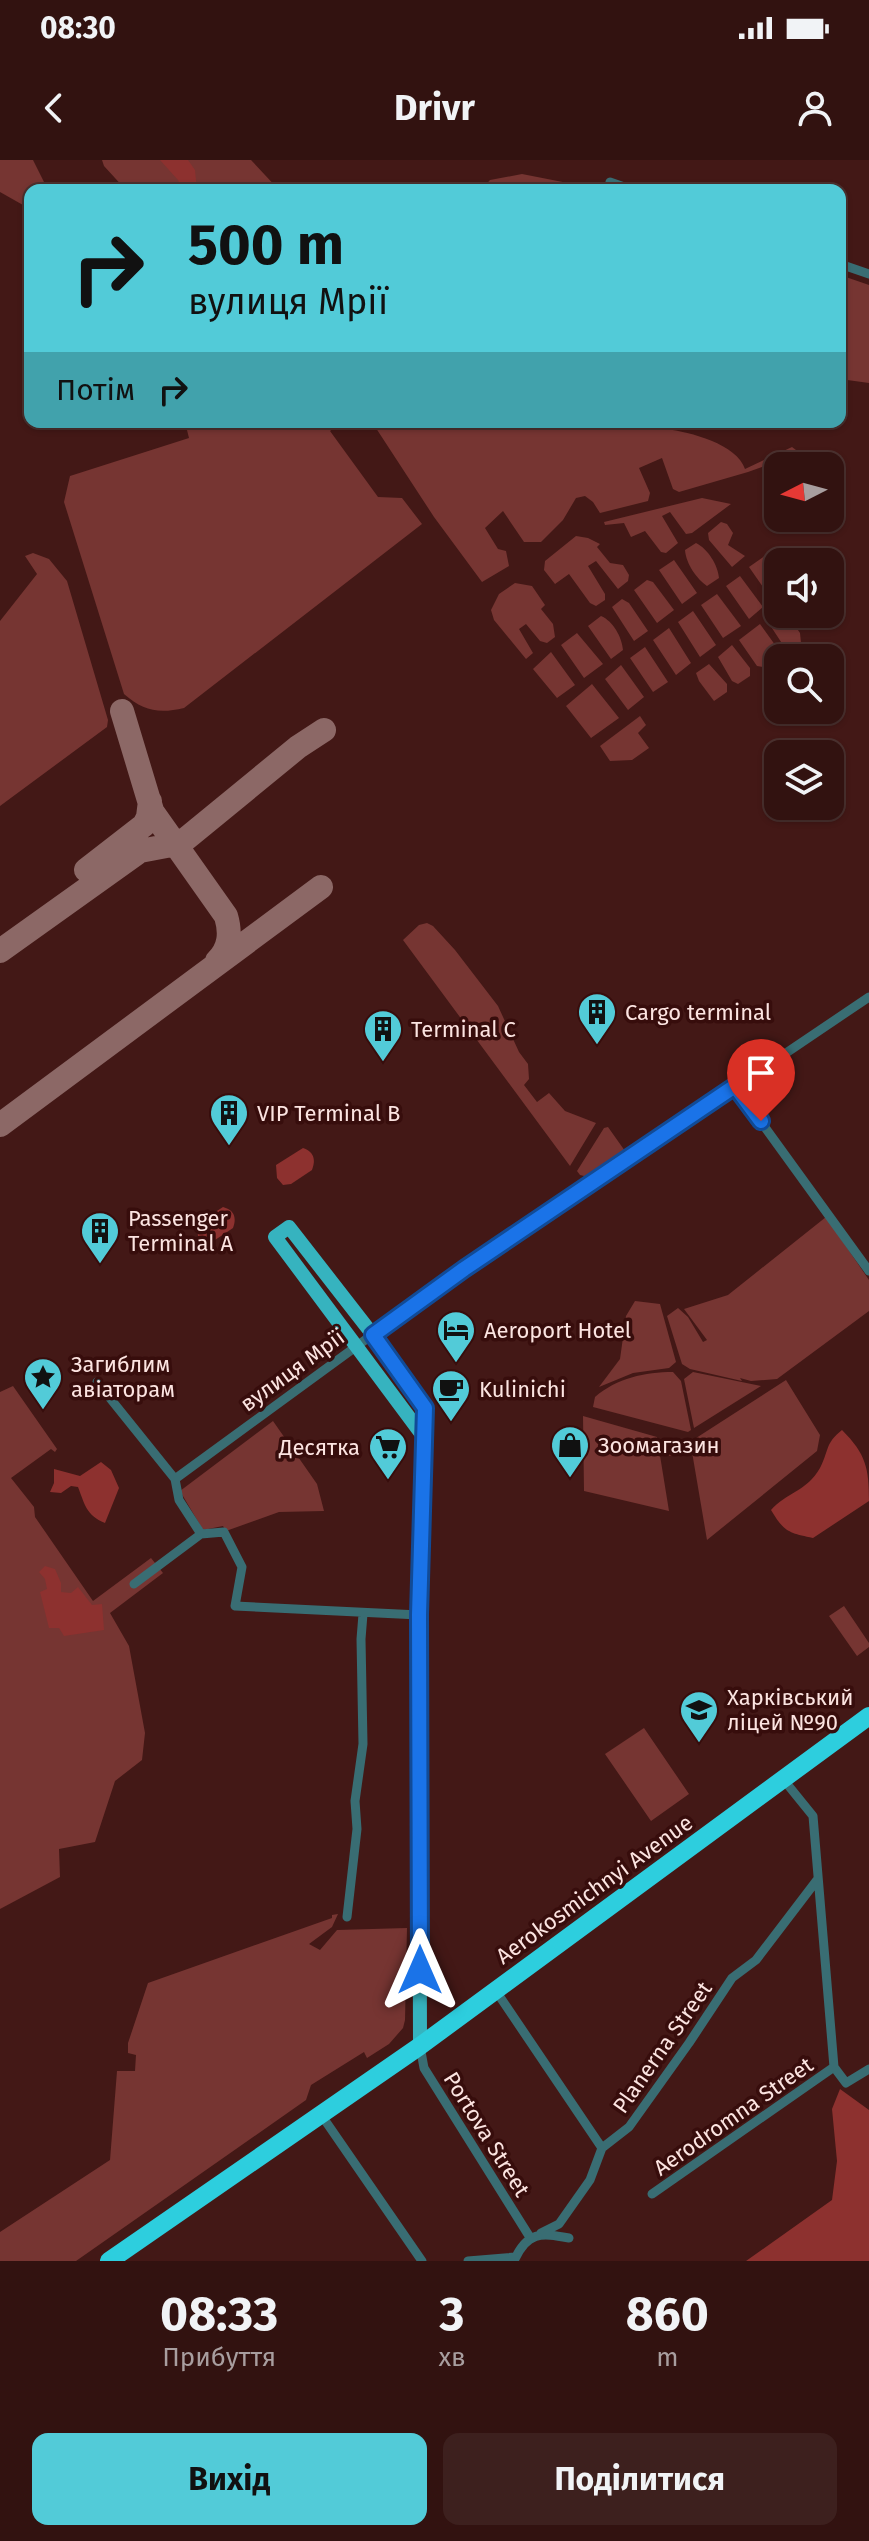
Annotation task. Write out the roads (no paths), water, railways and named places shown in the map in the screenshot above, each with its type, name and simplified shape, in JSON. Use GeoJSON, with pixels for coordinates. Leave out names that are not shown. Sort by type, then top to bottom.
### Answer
{"type":"FeatureCollection","features":[{"type":"Feature","properties":{"kind":"highway","name":"Aerokosmichnyi Avenue"},"geometry":{"type":"LineString","coordinates":[[109,2261],[420,2046],[869,1716]]}},
{"type":"Feature","properties":{"kind":"main road"},"geometry":{"type":"LineString","coordinates":[[420,2046],[419,1615],[426,1440],[425,1408],[289,1227],[275,1237],[426,1440]]}},
{"type":"Feature","properties":{"kind":"street"},"geometry":{"type":"LineString","coordinates":[[610,182],[616,184]]}},
{"type":"Feature","properties":{"kind":"street"},"geometry":{"type":"LineString","coordinates":[[846,266],[869,274]]}},
{"type":"Feature","properties":{"kind":"street","name":"вулиця Мрії"},"geometry":{"type":"LineString","coordinates":[[175,1479],[457,1274],[869,998]]}},
{"type":"Feature","properties":{"kind":"street"},"geometry":{"type":"LineString","coordinates":[[735,1086],[869,1271]]}},
{"type":"Feature","properties":{"kind":"street"},"geometry":{"type":"LineString","coordinates":[[97,1382],[175,1479],[179,1500],[201,1534]]}},
{"type":"Feature","properties":{"kind":"street"},"geometry":{"type":"LineString","coordinates":[[134,1584],[201,1534],[224,1532],[242,1567],[235,1606],[419,1615]]}},
{"type":"Feature","properties":{"kind":"street"},"geometry":{"type":"LineString","coordinates":[[347,1917],[357,1829],[355,1801],[363,1744],[363,1614]]}},
{"type":"Feature","properties":{"kind":"street"},"geometry":{"type":"LineString","coordinates":[[783,1779],[813,1816],[834,2067],[846,2083],[869,2069]]}},
{"type":"Feature","properties":{"kind":"street","name":"Planerna Street"},"geometry":{"type":"LineString","coordinates":[[541,2233],[559,2224],[590,2180],[602,2148],[629,2127],[732,1978],[756,1960],[817,1880]]}},
{"type":"Feature","properties":{"kind":"street"},"geometry":{"type":"LineString","coordinates":[[496,1991],[602,2148]]}},
{"type":"Feature","properties":{"kind":"street","name":"Portova Street"},"geometry":{"type":"LineString","coordinates":[[420,2046],[424,2068],[531,2239]]}},
{"type":"Feature","properties":{"kind":"street","name":"Aerodromna Street"},"geometry":{"type":"LineString","coordinates":[[652,2194],[834,2067]]}},
{"type":"Feature","properties":{"kind":"street"},"geometry":{"type":"LineString","coordinates":[[322,2116],[422,2261]]}},
{"type":"Feature","properties":{"kind":"street"},"geometry":{"type":"LineString","coordinates":[[468,2261],[514,2259],[531,2239],[541,2233],[569,2238]]}},
{"type":"Feature","properties":{"kind":"place","name":"Cargo terminal"},"geometry":{"type":"Point","coordinates":[597,1046]}},
{"type":"Feature","properties":{"kind":"place","name":"Terminal C"},"geometry":{"type":"Point","coordinates":[383,1063]}},
{"type":"Feature","properties":{"kind":"place","name":"VIP Terminal B"},"geometry":{"type":"Point","coordinates":[229,1147]}},
{"type":"Feature","properties":{"kind":"place","name":"Passenger Terminal A"},"geometry":{"type":"Point","coordinates":[100,1265]}},
{"type":"Feature","properties":{"kind":"place","name":"Aeroport Hotel"},"geometry":{"type":"Point","coordinates":[456,1364]}},
{"type":"Feature","properties":{"kind":"place","name":"Загиблим авіаторам"},"geometry":{"type":"Point","coordinates":[43,1411]}},
{"type":"Feature","properties":{"kind":"place","name":"Kulinichi"},"geometry":{"type":"Point","coordinates":[451,1423]}},
{"type":"Feature","properties":{"kind":"place","name":"Зоомагазин"},"geometry":{"type":"Point","coordinates":[570,1479]}},
{"type":"Feature","properties":{"kind":"place","name":"Десятка"},"geometry":{"type":"Point","coordinates":[388,1481]}},
{"type":"Feature","properties":{"kind":"place","name":"Харківський ліцей №90"},"geometry":{"type":"Point","coordinates":[699,1744]}}]}
